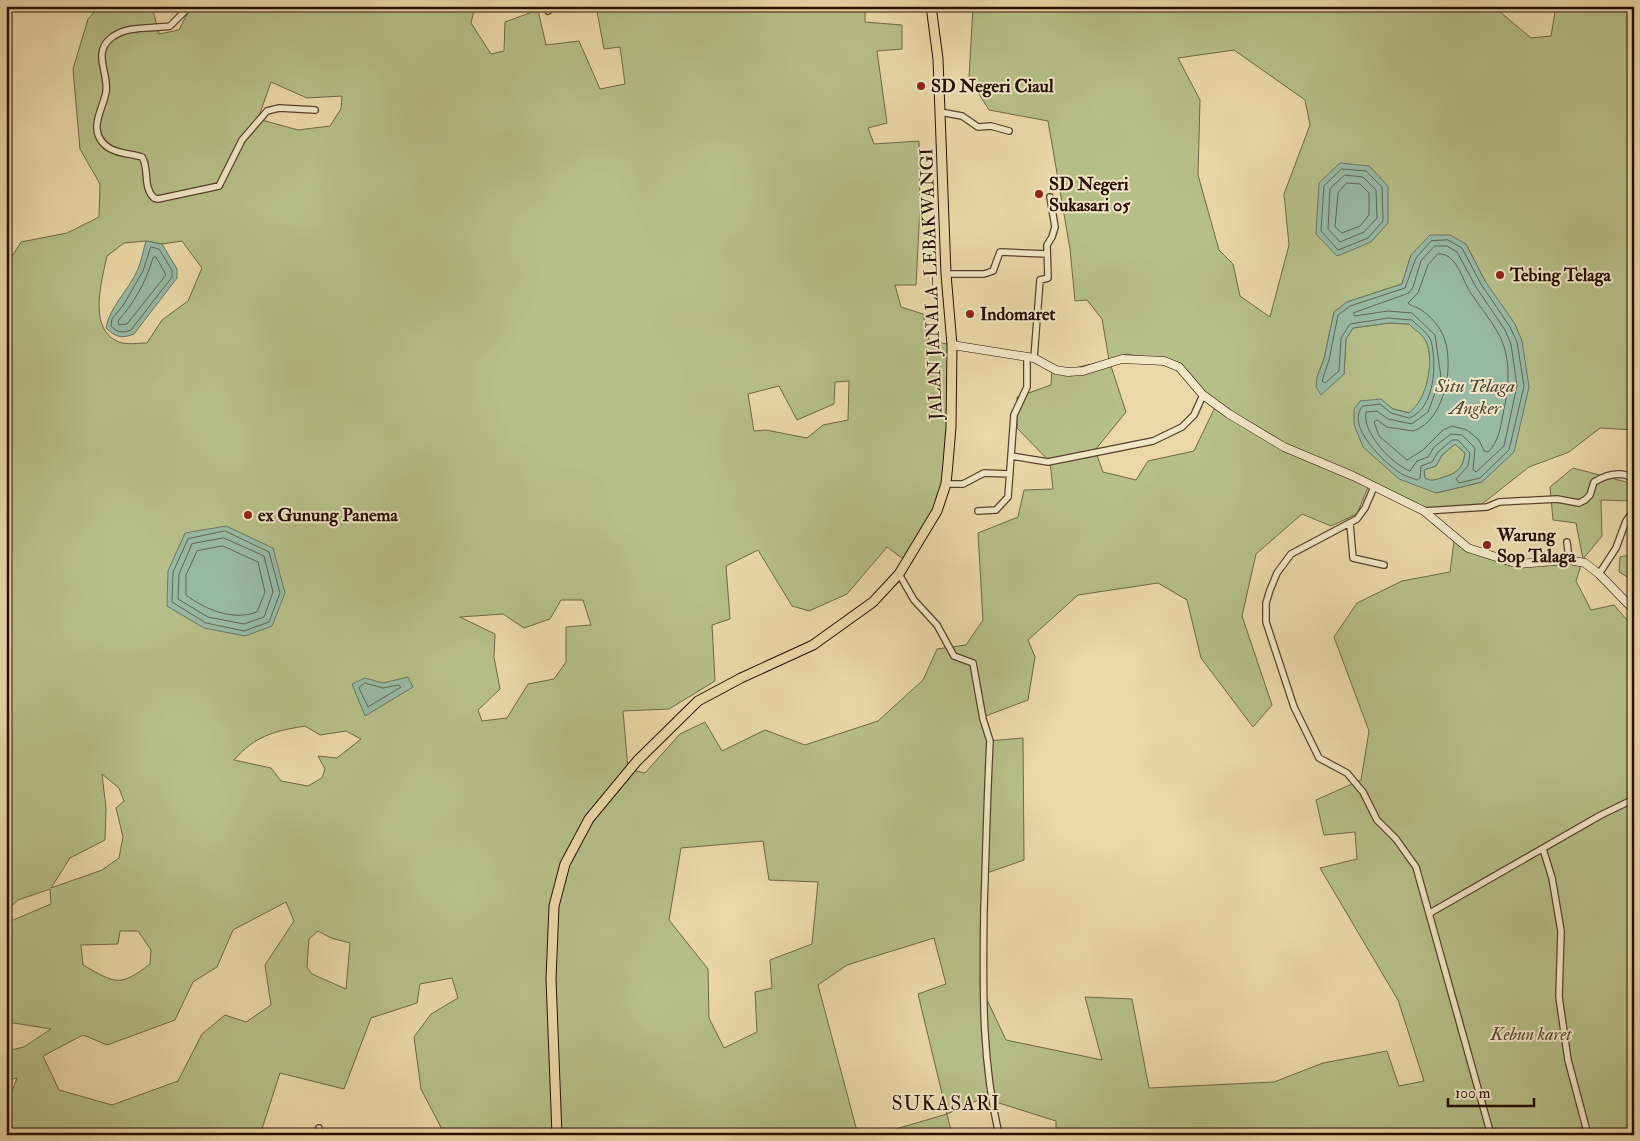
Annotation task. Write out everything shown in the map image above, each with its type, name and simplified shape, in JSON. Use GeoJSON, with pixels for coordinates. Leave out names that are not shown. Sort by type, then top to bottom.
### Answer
{"type":"FeatureCollection","features":[{"type":"Feature","properties":{"kind":"main road","name":"JALAN JANALA–LEBAKWANGI"},"geometry":{"type":"LineString","coordinates":[[557,1135],[551,980],[554,906],[565,864],[589,819],[637,761],[698,701],[741,678],[813,645],[873,602],[899,574],[937,511],[946,484],[952,427],[952,345],[946,274],[938,59],[931,6]]}},
{"type":"Feature","properties":{"kind":"street"},"geometry":{"type":"LineString","coordinates":[[190,6],[170,26],[130,29],[118,33],[110,38],[102,51],[106,91],[97,120],[97,133],[110,148],[121,153],[142,157],[149,193],[154,198],[158,199],[219,186],[242,140],[267,111],[279,108],[315,110]]}},
{"type":"Feature","properties":{"kind":"street"},"geometry":{"type":"LineString","coordinates":[[940,112],[962,116],[978,127],[991,126],[1009,131]]}},
{"type":"Feature","properties":{"kind":"street"},"geometry":{"type":"LineString","coordinates":[[978,511],[996,510],[1008,498],[1014,415],[1027,387],[1040,280],[1048,278],[1047,245],[1052,238],[1055,227],[1050,197]]}},
{"type":"Feature","properties":{"kind":"street"},"geometry":{"type":"LineString","coordinates":[[946,274],[984,274],[993,272],[1000,252],[1047,254]]}},
{"type":"Feature","properties":{"kind":"street"},"geometry":{"type":"LineString","coordinates":[[952,345],[1030,357],[1056,370],[1068,372],[1084,371],[1122,359],[1164,361],[1179,366],[1203,395],[1229,414],[1284,447],[1424,511],[1461,543],[1484,555],[1518,564],[1569,560],[1585,563],[1599,574],[1634,610]]}},
{"type":"Feature","properties":{"kind":"street"},"geometry":{"type":"LineString","coordinates":[[1011,456],[1048,462],[1153,441],[1182,427],[1194,415],[1203,395]]}},
{"type":"Feature","properties":{"kind":"street"},"geometry":{"type":"LineString","coordinates":[[946,484],[963,484],[984,473],[1010,474]]}},
{"type":"Feature","properties":{"kind":"street"},"geometry":{"type":"LineString","coordinates":[[1424,511],[1487,507],[1499,502],[1557,500],[1579,503],[1586,500],[1590,495],[1594,482],[1604,476],[1619,474],[1634,479]]}},
{"type":"Feature","properties":{"kind":"street"},"geometry":{"type":"LineString","coordinates":[[1374,487],[1365,508],[1350,524],[1291,554],[1278,572],[1270,590],[1266,603],[1266,622],[1294,707],[1319,758],[1347,773],[1363,792],[1377,820],[1396,839],[1416,867],[1491,1135]]}},
{"type":"Feature","properties":{"kind":"street"},"geometry":{"type":"LineString","coordinates":[[1599,574],[1616,548],[1626,521],[1634,510]]}},
{"type":"Feature","properties":{"kind":"street"},"geometry":{"type":"LineString","coordinates":[[1350,524],[1352,558],[1384,565]]}},
{"type":"Feature","properties":{"kind":"street"},"geometry":{"type":"LineString","coordinates":[[1567,542],[1569,560]]}},
{"type":"Feature","properties":{"kind":"street"},"geometry":{"type":"LineString","coordinates":[[899,574],[914,600],[936,625],[954,656],[973,663],[983,719],[990,741],[983,970],[985,1054],[989,1092],[999,1135]]}},
{"type":"Feature","properties":{"kind":"street"},"geometry":{"type":"LineString","coordinates":[[1430,913],[1601,815],[1634,799]]}},
{"type":"Feature","properties":{"kind":"street"},"geometry":{"type":"LineString","coordinates":[[1544,849],[1552,878],[1561,931],[1559,997],[1568,1060],[1588,1135]]}},
{"type":"Feature","properties":{"kind":"green space","name":"Kebun karet"},"geometry":{"type":"Polygon","coordinates":[[[100,6],[152,6],[159,34],[179,30],[191,6],[475,6],[471,23],[491,54],[504,51],[505,22],[538,10],[546,45],[579,41],[600,89],[625,84],[620,47],[604,49],[596,6],[865,6],[865,22],[902,25],[902,49],[877,51],[887,123],[868,128],[874,144],[919,141],[920,207],[916,285],[895,285],[901,307],[923,314],[929,340],[951,345],[944,485],[928,526],[906,561],[887,547],[847,594],[809,611],[792,606],[758,550],[726,566],[730,619],[712,625],[715,681],[669,709],[623,711],[628,769],[645,773],[680,734],[705,722],[722,751],[765,730],[805,745],[878,721],[923,680],[937,649],[966,645],[983,620],[978,533],[1018,517],[1024,490],[1053,489],[1050,462],[1017,428],[1017,397],[1051,385],[1052,366],[1070,369],[1109,360],[1102,319],[1087,300],[1075,301],[1070,249],[1048,121],[989,110],[969,78],[973,6],[1493,6],[1531,38],[1551,36],[1556,6],[1634,6],[1634,430],[1600,428],[1569,452],[1529,467],[1482,504],[1424,509],[1369,485],[1357,514],[1331,526],[1302,514],[1256,554],[1242,616],[1272,705],[1253,727],[1201,658],[1187,600],[1158,583],[1078,595],[1028,640],[1035,657],[1028,700],[983,717],[988,741],[1023,738],[1024,860],[984,874],[980,985],[1006,1040],[1102,1060],[1085,997],[1132,999],[1149,1088],[1274,1082],[1323,1063],[1387,1051],[1399,1086],[1424,1081],[1398,1000],[1320,868],[1357,859],[1355,832],[1324,835],[1316,800],[1361,780],[1369,731],[1334,637],[1357,603],[1402,581],[1450,572],[1454,541],[1518,564],[1583,559],[1576,581],[1591,610],[1614,605],[1634,628],[1634,1135],[1064,1135],[1056,1132],[1056,1121],[983,1098],[947,1114],[918,994],[946,984],[934,938],[847,965],[818,985],[858,1135],[445,1135],[421,1089],[414,1037],[431,1014],[458,998],[452,978],[420,984],[417,1003],[371,1018],[344,1089],[280,1073],[260,1135],[6,1135],[6,1108],[17,1078],[6,1081],[6,1051],[24,1047],[51,1029],[14,1023],[6,1027],[6,923],[51,904],[50,889],[18,900],[6,911],[6,253],[13,255],[21,242],[67,233],[99,217],[100,184],[80,149],[73,69],[88,19],[100,6]],[[1234,50],[1178,58],[1200,100],[1198,175],[1219,250],[1233,264],[1240,296],[1270,317],[1289,245],[1284,194],[1310,125],[1305,100],[1234,50]],[[271,82],[258,119],[298,130],[330,126],[341,109],[342,96],[307,98],[271,82]],[[146,241],[124,243],[107,256],[100,291],[100,316],[103,327],[109,336],[122,343],[147,343],[162,320],[188,301],[202,268],[182,241],[162,244],[146,241]],[[1466,244],[1411,255],[1402,284],[1347,302],[1334,312],[1324,359],[1317,377],[1344,374],[1346,339],[1353,328],[1389,323],[1409,324],[1426,341],[1430,359],[1428,380],[1416,407],[1410,413],[1360,401],[1436,493],[1482,482],[1485,281],[1466,244]],[[1127,354],[1109,360],[1126,412],[1095,450],[1103,472],[1136,480],[1148,461],[1194,451],[1217,403],[1174,363],[1127,354]],[[849,381],[835,382],[834,404],[797,420],[779,386],[748,394],[754,431],[766,430],[807,438],[823,425],[848,420],[849,381]],[[561,600],[550,619],[524,628],[503,614],[460,617],[495,634],[494,657],[500,689],[478,710],[482,721],[507,718],[528,684],[554,679],[566,662],[566,627],[591,625],[583,600],[561,600]],[[305,726],[274,733],[250,745],[234,760],[271,768],[281,781],[308,786],[322,778],[325,769],[318,756],[337,758],[361,739],[346,731],[320,735],[305,726]],[[102,774],[106,808],[105,840],[70,858],[51,888],[102,870],[119,858],[123,837],[116,808],[124,801],[119,788],[102,774]],[[763,841],[681,848],[669,920],[708,969],[709,1018],[724,1048],[757,1032],[755,992],[772,988],[770,960],[812,944],[818,882],[769,880],[763,841]],[[286,902],[233,930],[217,967],[193,982],[175,1020],[107,1045],[83,1035],[43,1056],[59,1090],[112,1105],[178,1081],[202,1034],[225,1015],[246,1022],[271,1005],[265,965],[294,921],[286,902]],[[120,931],[118,944],[81,945],[83,965],[110,979],[124,980],[140,972],[150,964],[151,950],[138,931],[120,931]],[[318,931],[309,939],[307,967],[312,974],[346,989],[350,943],[331,938],[318,931]]]}},
{"type":"Feature","properties":{"kind":"green space"},"geometry":{"type":"Polygon","coordinates":[[[1455,444],[1465,453],[1463,463],[1458,470],[1451,475],[1435,480],[1425,478],[1424,470],[1436,466],[1442,455],[1455,444]]]}},
{"type":"Feature","properties":{"kind":"green space"},"geometry":{"type":"Polygon","coordinates":[[[1573,468],[1634,484],[1634,501],[1601,500],[1602,536],[1583,559],[1576,523],[1553,520],[1550,487],[1573,468]]]}},
{"type":"Feature","properties":{"kind":"green space"},"geometry":{"type":"Polygon","coordinates":[[[1634,554],[1634,581],[1619,572],[1620,557],[1634,554]]]}},
{"type":"Feature","properties":{"kind":"green space"},"geometry":{"type":"Polygon","coordinates":[[[947,1114],[952,1135],[875,1135],[947,1114]]]}},
{"type":"Feature","properties":{"kind":"water"},"geometry":{"type":"Polygon","coordinates":[[[1340,163],[1369,166],[1388,186],[1388,223],[1371,242],[1337,256],[1316,234],[1319,183],[1340,163]]]}},
{"type":"Feature","properties":{"kind":"water","name":"Situ Telaga Angker"},"geometry":{"type":"Polygon","coordinates":[[[1430,235],[1450,235],[1466,244],[1485,281],[1515,324],[1522,341],[1529,387],[1514,452],[1482,482],[1436,493],[1399,479],[1363,447],[1354,424],[1354,409],[1360,401],[1381,399],[1393,409],[1409,413],[1421,399],[1428,380],[1429,350],[1423,337],[1409,324],[1389,323],[1353,328],[1346,339],[1344,374],[1321,395],[1316,387],[1334,312],[1347,302],[1402,284],[1411,255],[1430,235]],[[1455,444],[1442,455],[1436,466],[1424,470],[1425,478],[1433,480],[1455,473],[1463,463],[1465,453],[1455,444]]]}},
{"type":"Feature","properties":{"kind":"water"},"geometry":{"type":"Polygon","coordinates":[[[146,241],[162,244],[177,269],[177,278],[134,334],[119,336],[106,328],[108,320],[115,305],[138,269],[146,241]]]}},
{"type":"Feature","properties":{"kind":"water"},"geometry":{"type":"Polygon","coordinates":[[[226,526],[273,548],[285,593],[272,626],[245,636],[204,628],[167,606],[168,571],[185,533],[226,526]]]}},
{"type":"Feature","properties":{"kind":"water"},"geometry":{"type":"Polygon","coordinates":[[[408,677],[413,687],[365,716],[352,684],[365,678],[383,683],[408,677]]]}},
{"type":"Feature","properties":{"kind":"place","name":"SD Negeri Ciaul"},"geometry":{"type":"Point","coordinates":[921,86]}},
{"type":"Feature","properties":{"kind":"place","name":"SD Negeri Sukasari 05"},"geometry":{"type":"Point","coordinates":[1039,194]}},
{"type":"Feature","properties":{"kind":"place","name":"Tebing Telaga"},"geometry":{"type":"Point","coordinates":[1500,275]}},
{"type":"Feature","properties":{"kind":"place","name":"Indomaret"},"geometry":{"type":"Point","coordinates":[970,314]}},
{"type":"Feature","properties":{"kind":"place","name":"ex Gunung Panema"},"geometry":{"type":"Point","coordinates":[248,515]}},
{"type":"Feature","properties":{"kind":"place","name":"Warung Sop Talaga"},"geometry":{"type":"Point","coordinates":[1487,545]}},
{"type":"Feature","properties":{"kind":"district","name":"SUKASARI"},"geometry":{"type":"Point","coordinates":[946,1103]}}]}
